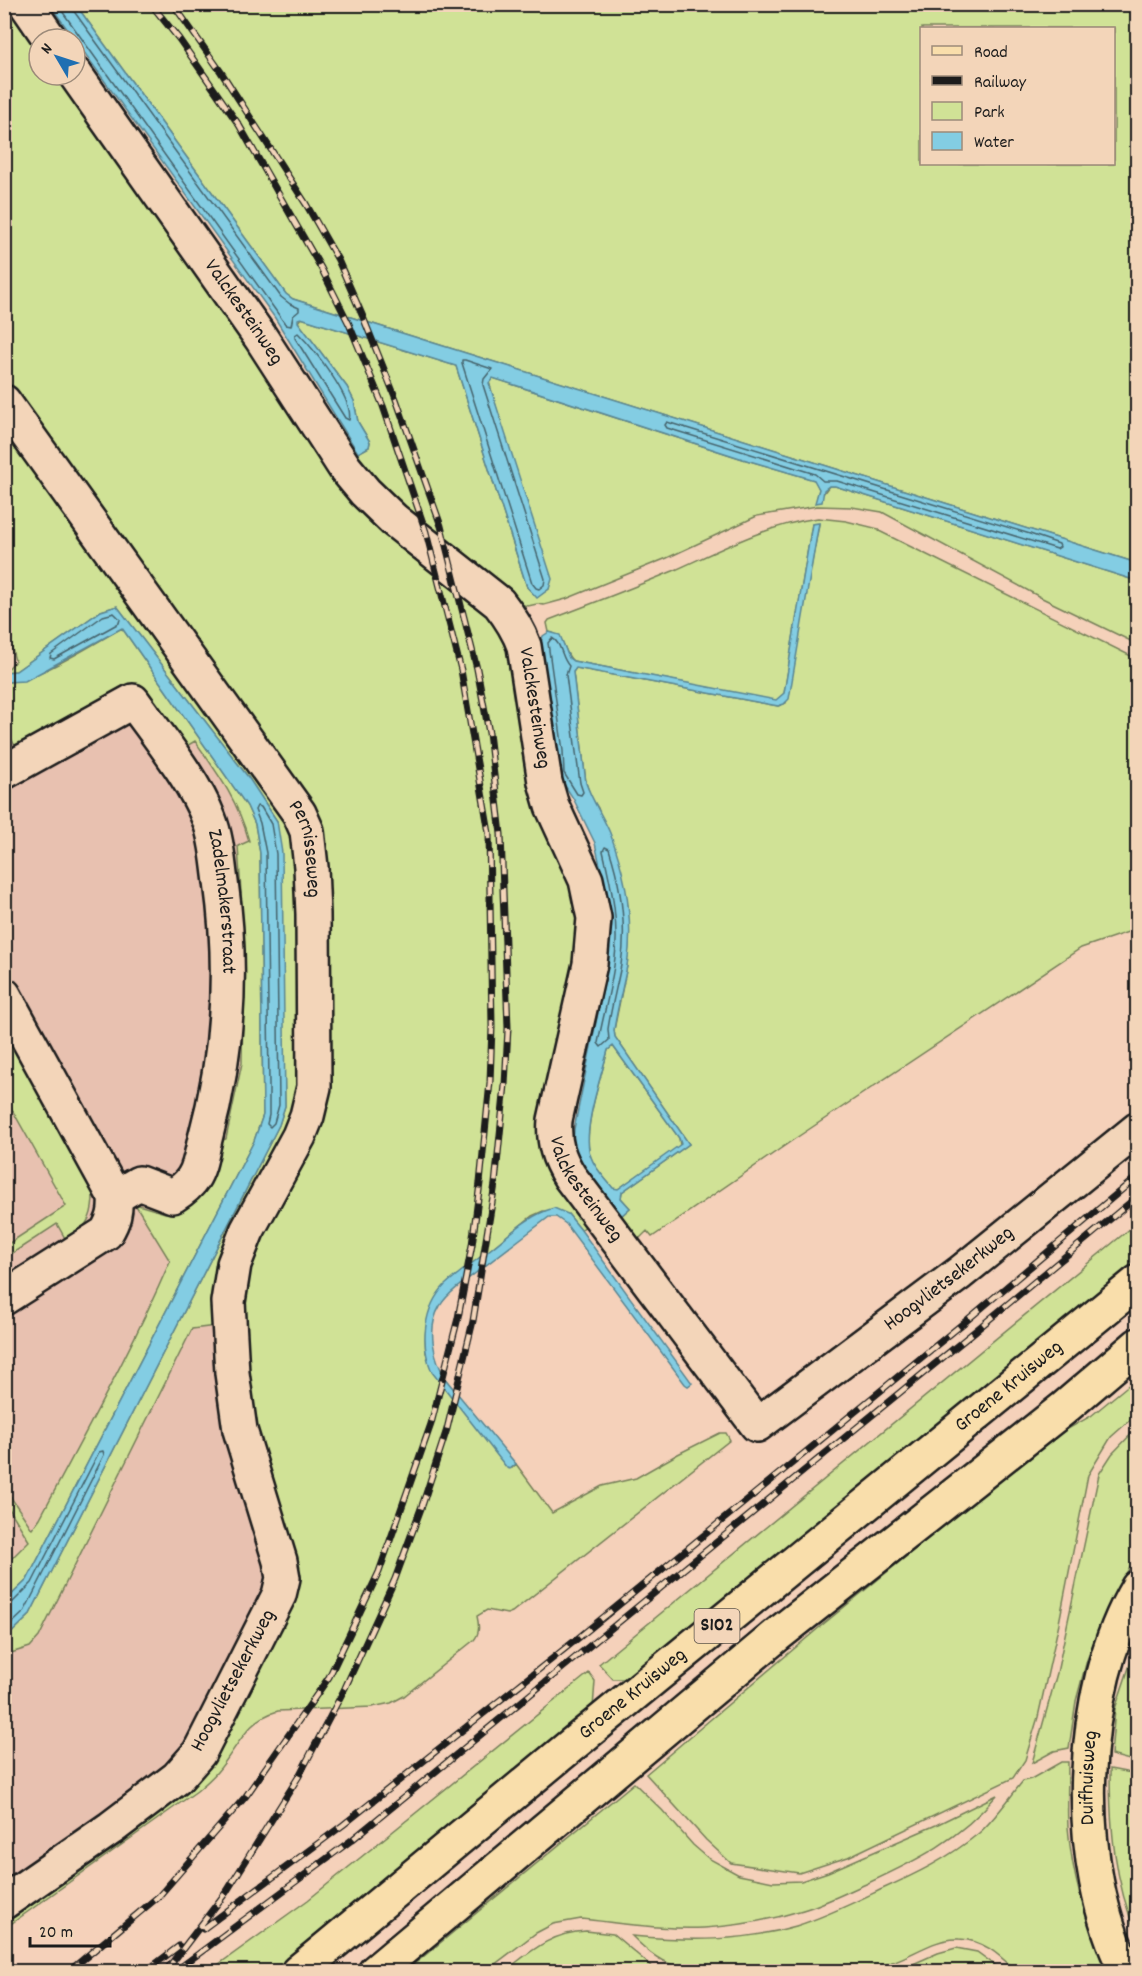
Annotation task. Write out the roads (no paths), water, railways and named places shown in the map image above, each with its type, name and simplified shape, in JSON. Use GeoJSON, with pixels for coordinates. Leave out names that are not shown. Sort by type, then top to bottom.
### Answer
{"type":"FeatureCollection","features":[{"type":"Feature","properties":{"kind":"main road","name":"Groene Kruisweg"},"geometry":{"type":"LineString","coordinates":[[298,1971],[1137,1282]]}},
{"type":"Feature","properties":{"kind":"main road","name":"S102"},"geometry":{"type":"LineString","coordinates":[[375,1971],[777,1635],[1063,1408],[1137,1345]]}},
{"type":"Feature","properties":{"kind":"main road","name":"Duifhuisweg"},"geometry":{"type":"LineString","coordinates":[[1127,1971],[1118,1955],[1097,1887],[1090,1831],[1089,1758],[1094,1712],[1111,1646],[1137,1587]]}},
{"type":"Feature","properties":{"kind":"street"},"geometry":{"type":"LineString","coordinates":[[26,4],[42,27]]}},
{"type":"Feature","properties":{"kind":"street","name":"Valckesteinweg"},"geometry":{"type":"LineString","coordinates":[[84,87],[261,338],[345,468],[365,492],[394,520],[499,603],[519,631],[524,646],[545,782],[552,806],[586,880],[594,918],[590,964],[555,1120],[557,1150],[570,1177],[757,1425]]}},
{"type":"Feature","properties":{"kind":"street","name":"Pernisseweg"},"geometry":{"type":"LineString","coordinates":[[4,402],[299,813],[307,831],[313,914],[314,1087],[299,1136],[247,1231],[234,1264],[228,1302],[232,1372]]}},
{"type":"Feature","properties":{"kind":"street","name":"Zadelmakerstraat"},"geometry":{"type":"LineString","coordinates":[[4,772],[134,701],[190,783],[210,821],[224,901],[228,973],[224,1046],[216,1100],[195,1176],[184,1189],[173,1196],[139,1182],[115,1197]]}},
{"type":"Feature","properties":{"kind":"street"},"geometry":{"type":"LineString","coordinates":[[4,995],[115,1197],[116,1210],[113,1222],[106,1233],[4,1298]]}},
{"type":"Feature","properties":{"kind":"street","name":"Hoogvlietsekerkweg"},"geometry":{"type":"LineString","coordinates":[[757,1425],[960,1273],[1137,1129]]}},
{"type":"Feature","properties":{"kind":"street","name":"Hoogvlietsekerkweg"},"geometry":{"type":"LineString","coordinates":[[4,1902],[111,1828],[177,1778],[199,1753],[279,1595],[283,1578],[280,1561],[240,1430],[232,1372]]}},
{"type":"Feature","properties":{"kind":"water"},"geometry":{"type":"Polygon","coordinates":[[[50,5],[76,5],[286,294],[293,299],[1137,563],[1137,581],[835,486],[829,486],[824,490],[822,502],[815,503],[819,489],[814,480],[493,378],[489,383],[552,579],[549,589],[537,598],[527,587],[456,366],[301,318],[298,319],[347,387],[354,401],[358,422],[370,442],[369,447],[358,453],[275,318],[87,56],[87,27],[66,27],[50,5]]]}},
{"type":"Feature","properties":{"kind":"water"},"geometry":{"type":"Polygon","coordinates":[[[819,523],[789,699],[784,704],[778,706],[576,668],[573,672],[586,783],[616,849],[629,916],[629,949],[615,1022],[615,1037],[689,1144],[622,1192],[621,1198],[630,1208],[620,1217],[577,1161],[573,1146],[574,1129],[608,964],[609,917],[595,843],[573,798],[558,775],[557,752],[541,642],[543,636],[549,632],[560,635],[569,658],[573,661],[776,700],[784,693],[812,524],[819,523]],[[613,1046],[608,1050],[588,1134],[591,1157],[598,1170],[613,1188],[618,1189],[681,1144],[613,1046]]]}},
{"type":"Feature","properties":{"kind":"water"},"geometry":{"type":"Polygon","coordinates":[[[117,606],[248,777],[277,821],[282,853],[285,1106],[279,1125],[29,1616],[5,1639],[5,1601],[27,1580],[254,1141],[263,1115],[260,853],[255,824],[247,806],[122,628],[25,681],[5,682],[5,672],[16,671],[101,611],[117,606]]]}},
{"type":"Feature","properties":{"kind":"water"},"geometry":{"type":"Polygon","coordinates":[[[554,1208],[568,1214],[581,1230],[692,1383],[688,1386],[685,1384],[566,1224],[556,1217],[549,1217],[449,1294],[440,1306],[433,1324],[433,1344],[442,1373],[516,1464],[510,1469],[432,1372],[425,1338],[428,1315],[438,1294],[456,1275],[521,1225],[554,1208]]]}},
{"type":"Feature","properties":{"kind":"railway"},"geometry":{"type":"LineString","coordinates":[[68,1972],[159,1896],[246,1796],[329,1677],[379,1572],[431,1424],[458,1318],[472,1245],[490,1082],[492,1027],[489,833],[461,670],[426,532],[383,406],[349,324],[321,268],[239,125],[179,39],[151,4]]}},
{"type":"Feature","properties":{"kind":"railway"},"geometry":{"type":"LineString","coordinates":[[165,1972],[227,1891],[299,1776],[345,1688],[395,1579],[423,1503],[447,1429],[473,1321],[495,1184],[508,1028],[501,834],[489,733],[477,669],[441,526],[396,399],[338,260],[306,204],[221,72],[173,4]]}},
{"type":"Feature","properties":{"kind":"railway"},"geometry":{"type":"LineString","coordinates":[[203,1929],[343,1825],[577,1639],[966,1321],[1138,1176]]}},
{"type":"Feature","properties":{"kind":"railway"},"geometry":{"type":"LineString","coordinates":[[174,1972],[353,1839],[1138,1196]]}},
{"type":"Feature","properties":{"kind":"railway"},"geometry":{"type":"LineString","coordinates":[[145,1972],[179,1946]]}}]}
